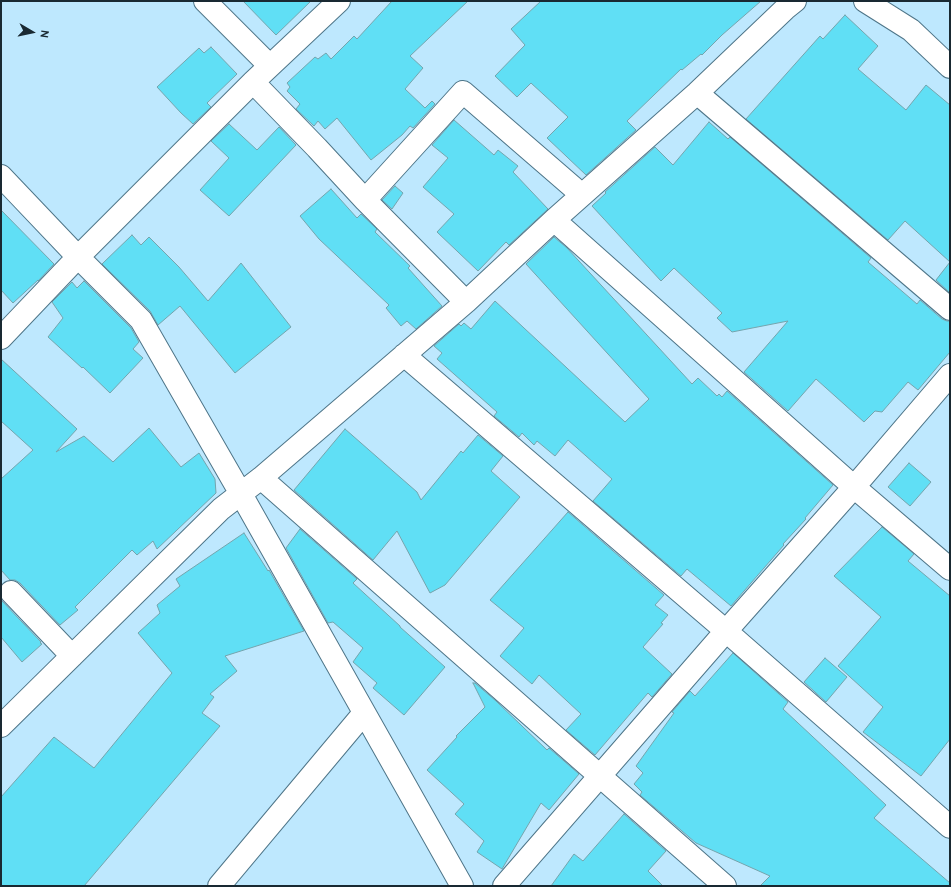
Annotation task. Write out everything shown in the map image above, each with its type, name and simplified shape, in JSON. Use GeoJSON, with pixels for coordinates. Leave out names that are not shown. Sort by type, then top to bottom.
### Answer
{"type":"FeatureCollection","features":[{"type":"Feature","properties":{"kind":"street"},"geometry":{"type":"LineString","coordinates":[[205,1],[270,66]]}},
{"type":"Feature","properties":{"kind":"street"},"geometry":{"type":"LineString","coordinates":[[1,338],[78,257],[253,82],[339,1]]}},
{"type":"Feature","properties":{"kind":"street"},"geometry":{"type":"LineString","coordinates":[[1,726],[221,509],[261,478],[466,302],[554,220],[697,93],[795,1]]}},
{"type":"Feature","properties":{"kind":"street"},"geometry":{"type":"LineString","coordinates":[[865,1],[911,30],[950,67]]}},
{"type":"Feature","properties":{"kind":"street"},"geometry":{"type":"LineString","coordinates":[[253,82],[365,200],[466,302]]}},
{"type":"Feature","properties":{"kind":"street"},"geometry":{"type":"LineString","coordinates":[[365,200],[463,92],[582,195]]}},
{"type":"Feature","properties":{"kind":"street"},"geometry":{"type":"LineString","coordinates":[[697,93],[950,309]]}},
{"type":"Feature","properties":{"kind":"street"},"geometry":{"type":"LineString","coordinates":[[1,176],[140,320],[242,494],[462,886]]}},
{"type":"Feature","properties":{"kind":"street"},"geometry":{"type":"LineString","coordinates":[[554,220],[854,487],[950,570]]}},
{"type":"Feature","properties":{"kind":"street"},"geometry":{"type":"LineString","coordinates":[[404,355],[726,631],[950,827]]}},
{"type":"Feature","properties":{"kind":"street"},"geometry":{"type":"LineString","coordinates":[[504,886],[726,631],[854,487],[950,375]]}},
{"type":"Feature","properties":{"kind":"street"},"geometry":{"type":"LineString","coordinates":[[261,478],[725,886]]}},
{"type":"Feature","properties":{"kind":"street"},"geometry":{"type":"LineString","coordinates":[[11,592],[72,656]]}},
{"type":"Feature","properties":{"kind":"street"},"geometry":{"type":"LineString","coordinates":[[219,886],[364,713]]}},
{"type":"Feature","properties":{"kind":"building"},"geometry":{"type":"Polygon","coordinates":[[[243,1],[311,1],[276,35],[243,1]]]}},
{"type":"Feature","properties":{"kind":"building"},"geometry":{"type":"Polygon","coordinates":[[[392,1],[468,1],[410,56],[423,68],[405,89],[425,108],[432,101],[435,104],[413,128],[410,126],[402,135],[371,160],[337,118],[325,129],[318,121],[314,126],[296,109],[300,104],[287,91],[290,87],[287,83],[315,57],[318,59],[326,53],[331,59],[354,36],[357,39],[392,1]]]}},
{"type":"Feature","properties":{"kind":"building"},"geometry":{"type":"Polygon","coordinates":[[[541,1],[761,1],[722,35],[702,55],[701,54],[682,70],[681,69],[627,121],[636,130],[586,175],[547,138],[568,117],[531,83],[517,97],[495,76],[525,45],[511,29],[541,1]]]}},
{"type":"Feature","properties":{"kind":"building"},"geometry":{"type":"Polygon","coordinates":[[[845,15],[878,46],[858,69],[906,110],[926,85],[950,105],[950,262],[905,221],[888,240],[746,119],[820,36],[823,39],[845,15]]]}},
{"type":"Feature","properties":{"kind":"building"},"geometry":{"type":"Polygon","coordinates":[[[211,47],[237,74],[207,103],[211,107],[193,124],[157,87],[199,48],[204,53],[211,47]]]}},
{"type":"Feature","properties":{"kind":"building"},"geometry":{"type":"Polygon","coordinates":[[[454,120],[494,155],[498,150],[518,166],[513,172],[548,209],[509,245],[506,242],[478,271],[437,232],[454,214],[423,187],[448,158],[432,145],[454,120]]]}},
{"type":"Feature","properties":{"kind":"building"},"geometry":{"type":"Polygon","coordinates":[[[709,122],[728,139],[730,137],[871,258],[868,262],[917,304],[920,300],[942,319],[950,321],[950,352],[918,390],[908,382],[882,412],[875,411],[864,422],[816,379],[788,411],[744,372],[788,321],[732,332],[717,318],[722,313],[674,268],[661,281],[592,206],[606,193],[605,192],[655,147],[673,165],[709,122]]]}},
{"type":"Feature","properties":{"kind":"building"},"geometry":{"type":"Polygon","coordinates":[[[229,124],[257,150],[279,127],[296,145],[229,216],[200,190],[229,158],[211,141],[229,124]]]}},
{"type":"Feature","properties":{"kind":"building"},"geometry":{"type":"Polygon","coordinates":[[[395,186],[403,193],[392,209],[382,200],[395,186]]]}},
{"type":"Feature","properties":{"kind":"building"},"geometry":{"type":"Polygon","coordinates":[[[331,189],[357,218],[361,214],[377,229],[375,232],[410,266],[408,268],[442,306],[416,329],[407,321],[401,326],[386,308],[389,305],[319,239],[300,216],[331,189]]]}},
{"type":"Feature","properties":{"kind":"building"},"geometry":{"type":"Polygon","coordinates":[[[1,210],[54,264],[38,281],[13,303],[1,290],[1,210]]]}},
{"type":"Feature","properties":{"kind":"building"},"geometry":{"type":"Polygon","coordinates":[[[132,235],[141,245],[149,237],[179,267],[208,301],[241,263],[291,327],[235,373],[180,306],[158,325],[150,311],[102,264],[132,235]]]}},
{"type":"Feature","properties":{"kind":"building"},"geometry":{"type":"Polygon","coordinates":[[[554,237],[567,248],[692,384],[698,378],[717,396],[719,394],[722,397],[727,391],[833,485],[805,518],[806,519],[731,606],[687,569],[681,576],[593,501],[612,479],[568,440],[555,456],[537,441],[534,445],[522,433],[519,437],[494,416],[497,412],[437,359],[442,353],[434,346],[459,324],[461,326],[464,323],[471,329],[495,301],[625,422],[649,399],[526,264],[554,237]]]}},
{"type":"Feature","properties":{"kind":"building"},"geometry":{"type":"Polygon","coordinates":[[[950,262],[950,293],[936,280],[950,262]]]}},
{"type":"Feature","properties":{"kind":"building"},"geometry":{"type":"Polygon","coordinates":[[[84,281],[131,328],[139,342],[133,349],[143,358],[110,393],[48,337],[63,318],[52,302],[72,282],[77,288],[84,281]]]}},
{"type":"Feature","properties":{"kind":"building"},"geometry":{"type":"Polygon","coordinates":[[[1,359],[77,429],[56,452],[84,436],[113,462],[149,428],[181,467],[199,453],[215,479],[216,493],[157,549],[153,541],[137,555],[132,550],[75,607],[78,610],[60,625],[20,583],[15,580],[10,580],[1,570],[1,479],[33,450],[1,421],[1,359]]]}},
{"type":"Feature","properties":{"kind":"building"},"geometry":{"type":"Polygon","coordinates":[[[345,429],[417,492],[421,500],[461,451],[463,453],[478,435],[503,456],[491,471],[520,497],[445,585],[430,593],[397,531],[373,560],[294,490],[345,429]]]}},
{"type":"Feature","properties":{"kind":"building"},"geometry":{"type":"Polygon","coordinates":[[[909,463],[931,482],[910,506],[888,487],[909,463]]]}},
{"type":"Feature","properties":{"kind":"building"},"geometry":{"type":"Polygon","coordinates":[[[568,512],[664,595],[655,605],[668,615],[661,623],[663,624],[643,647],[672,674],[652,697],[648,693],[595,755],[566,730],[581,714],[539,675],[532,684],[500,656],[524,628],[490,600],[568,512]]]}},
{"type":"Feature","properties":{"kind":"building"},"geometry":{"type":"Polygon","coordinates":[[[882,527],[914,554],[908,561],[950,596],[950,739],[921,776],[863,732],[883,707],[838,666],[881,617],[834,576],[882,527]]]}},
{"type":"Feature","properties":{"kind":"building"},"geometry":{"type":"Polygon","coordinates":[[[300,529],[357,579],[353,583],[445,667],[404,715],[373,688],[377,683],[353,662],[363,648],[333,622],[328,623],[286,548],[300,529]]]}},
{"type":"Feature","properties":{"kind":"building"},"geometry":{"type":"Polygon","coordinates":[[[244,533],[268,571],[269,570],[304,631],[225,656],[237,671],[210,694],[214,697],[202,713],[220,726],[84,886],[1,886],[1,797],[54,737],[94,768],[172,673],[138,633],[160,613],[157,605],[180,586],[176,579],[244,533]]]}},
{"type":"Feature","properties":{"kind":"building"},"geometry":{"type":"Polygon","coordinates":[[[2,601],[42,644],[22,662],[1,637],[2,601]]]}},
{"type":"Feature","properties":{"kind":"building"},"geometry":{"type":"Polygon","coordinates":[[[733,653],[788,702],[783,709],[886,805],[874,818],[950,883],[950,886],[760,886],[770,876],[696,843],[640,795],[642,792],[634,784],[643,773],[636,766],[674,713],[672,712],[690,691],[695,696],[733,653]]]}},
{"type":"Feature","properties":{"kind":"building"},"geometry":{"type":"Polygon","coordinates":[[[825,658],[847,677],[826,702],[804,682],[825,658]]]}},
{"type":"Feature","properties":{"kind":"building"},"geometry":{"type":"Polygon","coordinates":[[[473,683],[475,683],[496,701],[547,750],[549,748],[579,774],[549,810],[541,803],[502,869],[477,852],[484,841],[455,814],[464,804],[427,770],[457,737],[456,736],[485,707],[473,683]]]}},
{"type":"Feature","properties":{"kind":"building"},"geometry":{"type":"Polygon","coordinates":[[[624,814],[666,851],[648,871],[663,886],[551,886],[574,854],[583,861],[624,814]]]}}]}
